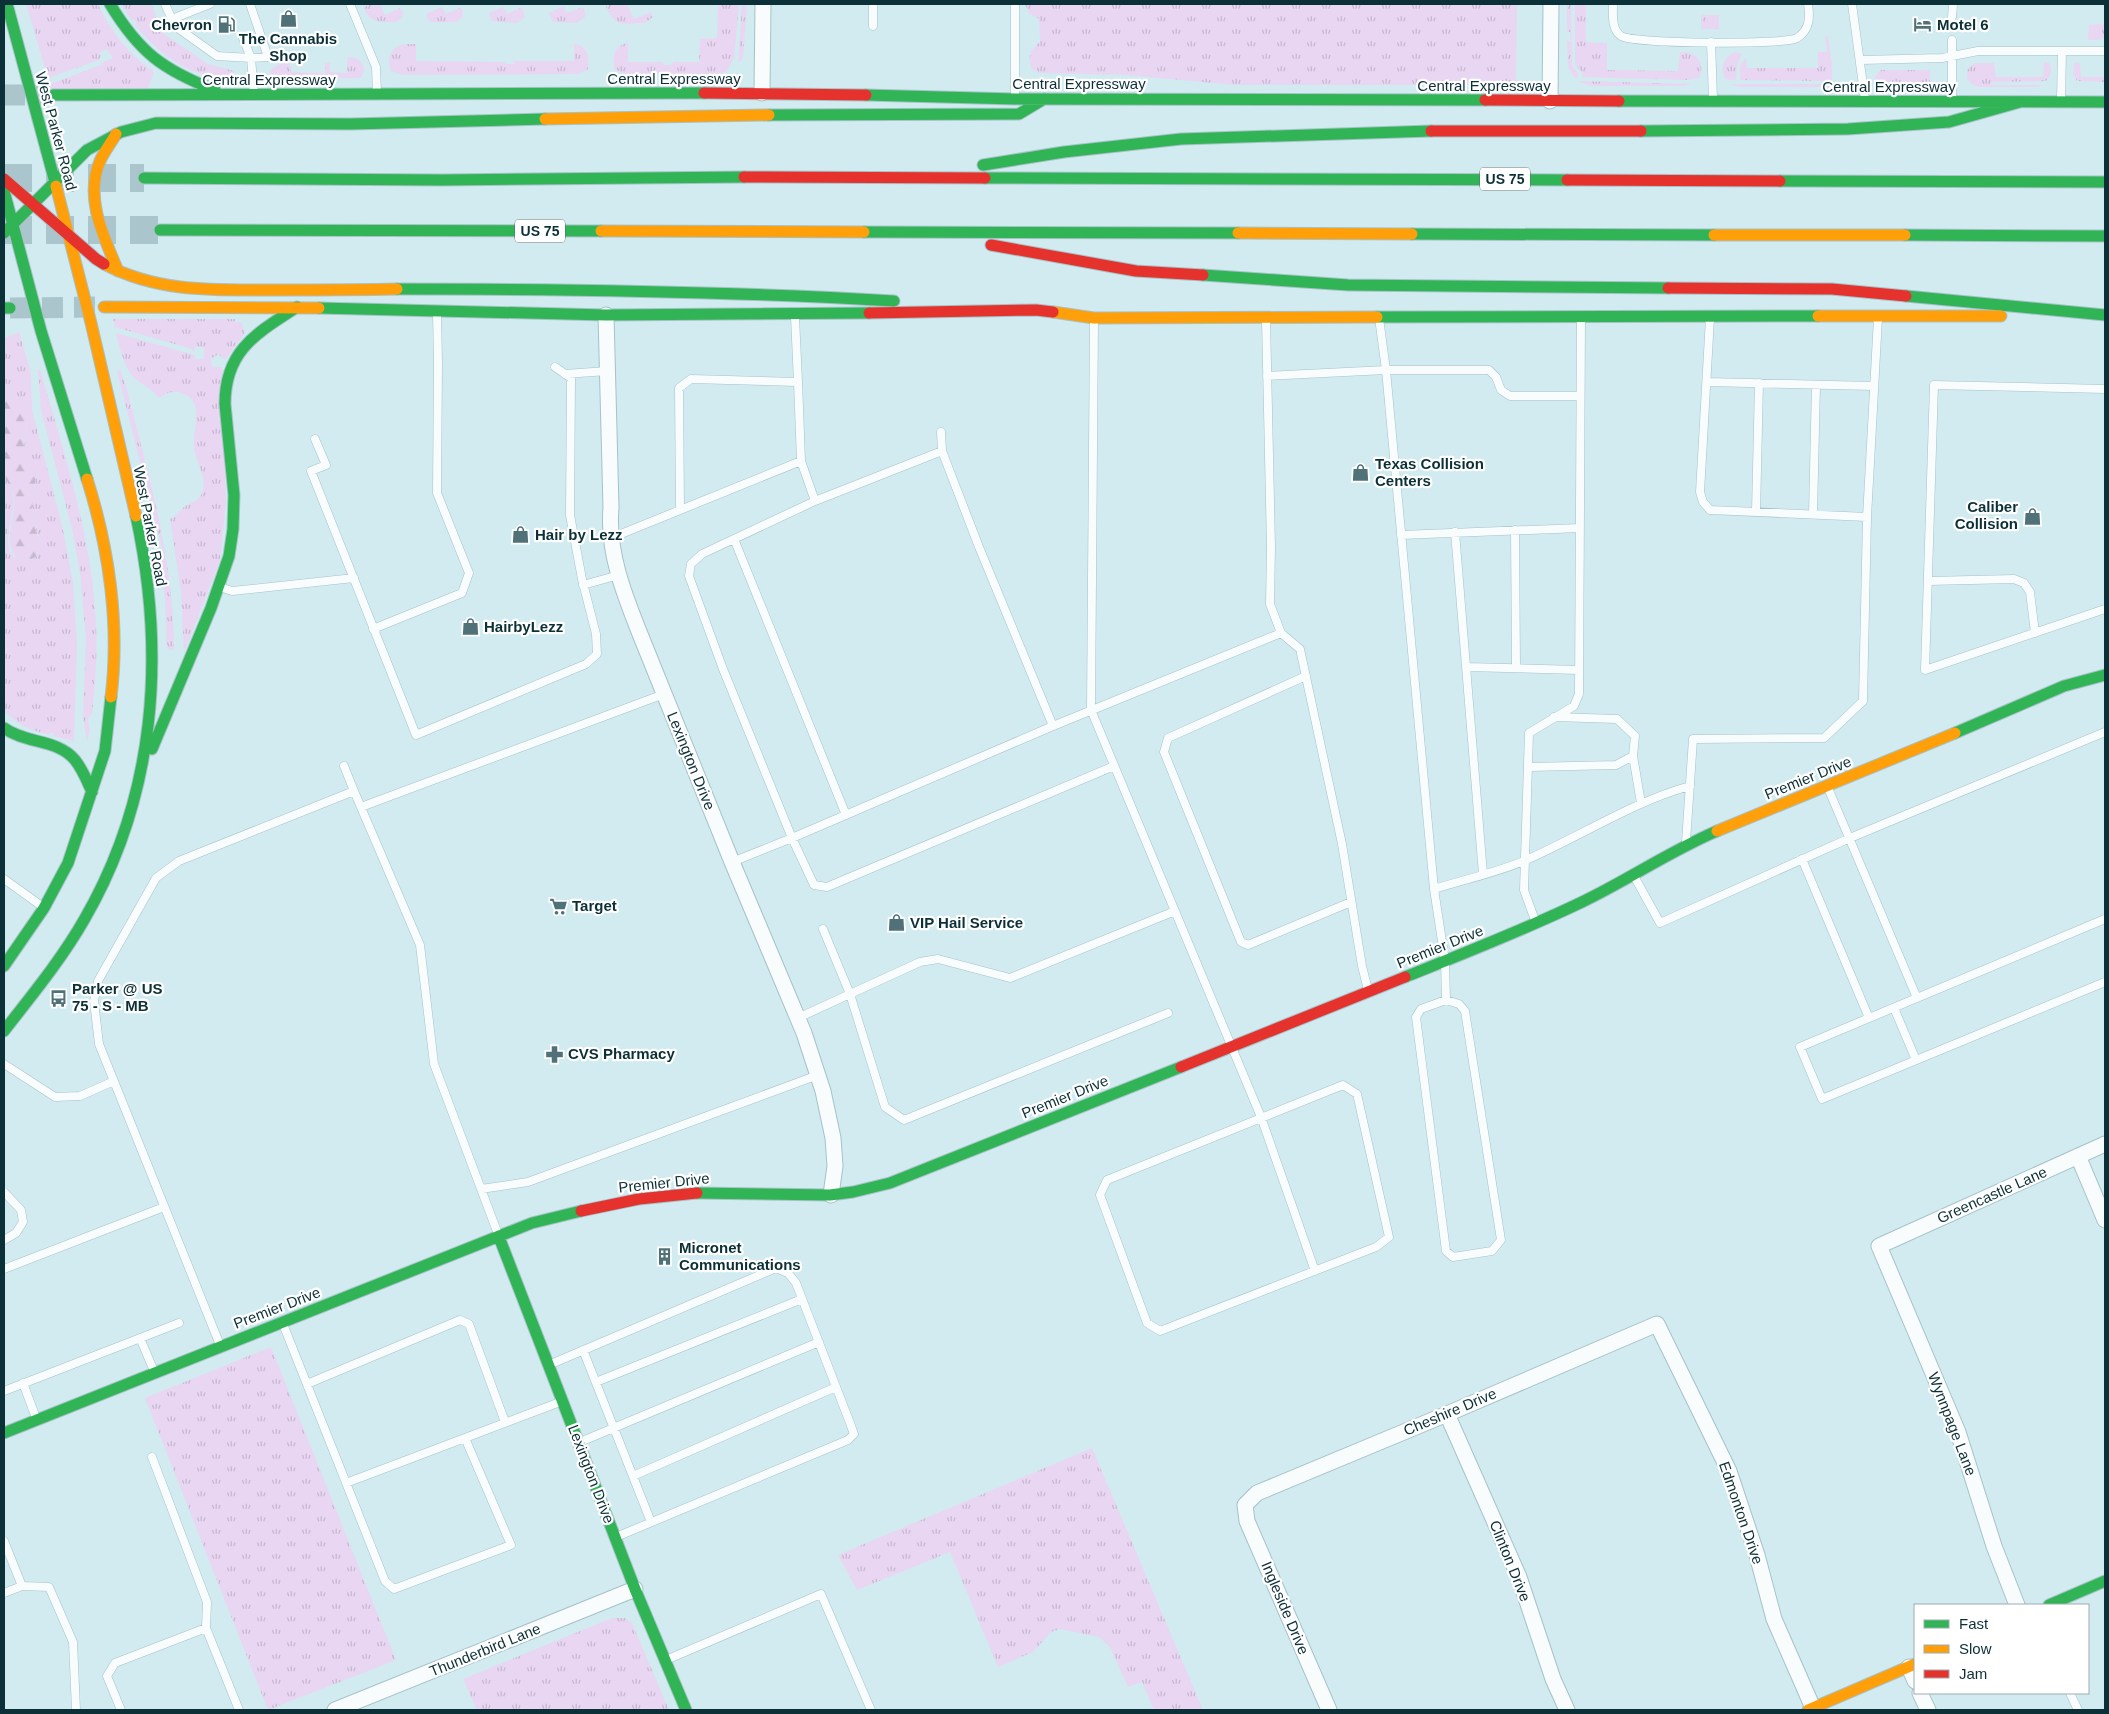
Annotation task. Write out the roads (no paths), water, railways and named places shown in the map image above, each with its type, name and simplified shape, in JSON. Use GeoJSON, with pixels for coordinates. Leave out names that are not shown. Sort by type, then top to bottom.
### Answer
{"type":"FeatureCollection","features":[{"type":"Feature","properties":{"kind":"main road","name":"West Parker Road"},"geometry":{"type":"LineString","coordinates":[[4,1030],[43,982],[74,937],[102,885],[124,832],[140,779],[149,729],[149,605],[140,537],[100,354],[7,4]]}},
{"type":"Feature","properties":{"kind":"main road"},"geometry":{"type":"LineString","coordinates":[[110,4],[123,26],[141,48],[162,66],[189,80],[232,95]]}},
{"type":"Feature","properties":{"kind":"main road","name":"Central Expressway"},"geometry":{"type":"LineString","coordinates":[[53,95],[762,93],[1015,99],[2105,102]]}},
{"type":"Feature","properties":{"kind":"main road"},"geometry":{"type":"LineString","coordinates":[[4,233],[80,156],[116,134],[144,125],[171,123],[351,124],[670,115],[1019,114],[1044,99]]}},
{"type":"Feature","properties":{"kind":"main road"},"geometry":{"type":"LineString","coordinates":[[905,178],[1064,152],[1181,139],[1426,131],[1831,130],[1949,122],[2020,102]]}},
{"type":"Feature","properties":{"kind":"main road"},"geometry":{"type":"LineString","coordinates":[[116,134],[97,172],[94,196],[100,225],[118,271]]}},
{"type":"Feature","properties":{"kind":"main road","name":"US 75"},"geometry":{"type":"LineString","coordinates":[[144,178],[442,180],[708,177],[2105,182]]}},
{"type":"Feature","properties":{"kind":"main road"},"geometry":{"type":"LineString","coordinates":[[4,179],[96,259],[118,271],[162,286],[194,289],[678,291],[818,296],[1036,310],[1094,318],[2105,316]]}},
{"type":"Feature","properties":{"kind":"main road"},"geometry":{"type":"LineString","coordinates":[[4,191],[41,331],[99,518],[112,598],[114,675],[105,751],[68,863],[44,908],[4,966]]}},
{"type":"Feature","properties":{"kind":"main road","name":"US 75"},"geometry":{"type":"LineString","coordinates":[[160,230],[2105,236]]}},
{"type":"Feature","properties":{"kind":"main road"},"geometry":{"type":"LineString","coordinates":[[921,232],[1136,271],[1348,285],[1832,289],[2105,316]]}},
{"type":"Feature","properties":{"kind":"main road"},"geometry":{"type":"LineString","coordinates":[[104,307],[297,307],[606,315],[794,315],[1036,310]]}},
{"type":"Feature","properties":{"kind":"main road"},"geometry":{"type":"LineString","coordinates":[[140,779],[220,586],[228,562],[234,521],[234,496],[225,406],[226,382],[229,371],[237,355],[252,338],[297,307]]}},
{"type":"Feature","properties":{"kind":"main road","name":"Premier Drive"},"geometry":{"type":"LineString","coordinates":[[4,1433],[532,1223],[570,1213],[663,1195],[706,1193],[831,1195],[857,1192],[908,1176],[1536,924],[1584,901],[1686,844],[1828,787],[2064,686],[2105,675]]}},
{"type":"Feature","properties":{"kind":"main road"},"geometry":{"type":"LineString","coordinates":[[4,728],[14,737],[65,751],[76,762],[92,792]]}},
{"type":"Feature","properties":{"kind":"main road","name":"Lexington Drive"},"geometry":{"type":"LineString","coordinates":[[499,1237],[635,1589],[686,1710]]}},
{"type":"Feature","properties":{"kind":"main road"},"geometry":{"type":"LineString","coordinates":[[2051,1604],[2105,1581]]}},
{"type":"Feature","properties":{"kind":"main road"},"geometry":{"type":"LineString","coordinates":[[1811,1709],[1913,1671]]}},
{"type":"Feature","properties":{"kind":"street"},"geometry":{"type":"LineString","coordinates":[[762,93],[763,4]]}},
{"type":"Feature","properties":{"kind":"street"},"geometry":{"type":"LineString","coordinates":[[1550,101],[1551,4]]}},
{"type":"Feature","properties":{"kind":"street","name":"Lexington Drive"},"geometry":{"type":"LineString","coordinates":[[606,315],[611,508],[609,529],[619,575],[628,605],[732,862],[798,1018],[818,1075],[833,1138],[835,1166],[831,1195]]}},
{"type":"Feature","properties":{"kind":"street","name":"Greencastle Lane"},"geometry":{"type":"LineString","coordinates":[[1879,1246],[2105,1144]]}},
{"type":"Feature","properties":{"kind":"street"},"geometry":{"type":"LineString","coordinates":[[2078,1156],[2105,1220]]}},
{"type":"Feature","properties":{"kind":"street","name":"Wynnpage Lane"},"geometry":{"type":"LineString","coordinates":[[1879,1246],[1958,1432],[1994,1546],[2017,1604]]}},
{"type":"Feature","properties":{"kind":"street","name":"Cheshire Drive"},"geometry":{"type":"LineString","coordinates":[[1246,1505],[1257,1492],[1447,1414],[1657,1324]]}},
{"type":"Feature","properties":{"kind":"street","name":"Edmonton Drive"},"geometry":{"type":"LineString","coordinates":[[1657,1324],[1729,1472],[1757,1555],[1774,1619],[1811,1709]]}},
{"type":"Feature","properties":{"kind":"street","name":"Clinton Drive"},"geometry":{"type":"LineString","coordinates":[[1447,1414],[1519,1577],[1553,1679],[1567,1710]]}},
{"type":"Feature","properties":{"kind":"street","name":"Ingleside Drive"},"geometry":{"type":"LineString","coordinates":[[1246,1505],[1247,1521],[1329,1710]]}},
{"type":"Feature","properties":{"kind":"street","name":"Thunderbird Lane"},"geometry":{"type":"LineString","coordinates":[[335,1710],[635,1589]]}},
{"type":"Feature","properties":{"kind":"street"},"geometry":{"type":"LineString","coordinates":[[1920,1694],[1928,1710]]}},
{"type":"Feature","properties":{"kind":"lane"},"geometry":{"type":"LineString","coordinates":[[166,4],[175,26],[217,56],[268,57],[250,4]]}},
{"type":"Feature","properties":{"kind":"lane"},"geometry":{"type":"LineString","coordinates":[[350,4],[376,67],[377,95]]}},
{"type":"Feature","properties":{"kind":"lane"},"geometry":{"type":"LineString","coordinates":[[873,4],[873,26]]}},
{"type":"Feature","properties":{"kind":"lane"},"geometry":{"type":"LineString","coordinates":[[1015,4],[1015,99]]}},
{"type":"Feature","properties":{"kind":"lane"},"geometry":{"type":"LineString","coordinates":[[1613,4],[1614,26],[1620,36],[1646,41],[1711,42],[1793,40],[1802,34],[1809,22],[1808,4]]}},
{"type":"Feature","properties":{"kind":"lane"},"geometry":{"type":"LineString","coordinates":[[1852,4],[1866,102]]}},
{"type":"Feature","properties":{"kind":"lane"},"geometry":{"type":"LineString","coordinates":[[1952,17],[1953,4]]}},
{"type":"Feature","properties":{"kind":"lane"},"geometry":{"type":"LineString","coordinates":[[172,19],[207,7]]}},
{"type":"Feature","properties":{"kind":"lane"},"geometry":{"type":"LineString","coordinates":[[243,38],[251,58],[254,95]]}},
{"type":"Feature","properties":{"kind":"lane"},"geometry":{"type":"LineString","coordinates":[[1952,40],[1952,102]]}},
{"type":"Feature","properties":{"kind":"lane"},"geometry":{"type":"LineString","coordinates":[[1711,42],[1713,101]]}},
{"type":"Feature","properties":{"kind":"lane"},"geometry":{"type":"LineString","coordinates":[[1861,60],[1942,58],[1978,51],[2105,51]]}},
{"type":"Feature","properties":{"kind":"lane"},"geometry":{"type":"LineString","coordinates":[[2061,102],[2062,51]]}},
{"type":"Feature","properties":{"kind":"lane"},"geometry":{"type":"LineString","coordinates":[[373,628],[462,594],[469,573],[437,493],[438,363],[436,310]]}},
{"type":"Feature","properties":{"kind":"lane"},"geometry":{"type":"LineString","coordinates":[[794,315],[801,461],[815,501]]}},
{"type":"Feature","properties":{"kind":"lane"},"geometry":{"type":"LineString","coordinates":[[1686,844],[1693,739],[1824,738],[1862,701],[1867,517],[1878,316]]}},
{"type":"Feature","properties":{"kind":"lane"},"geometry":{"type":"LineString","coordinates":[[1094,318],[1091,710],[1261,1118],[1315,1271]]}},
{"type":"Feature","properties":{"kind":"lane"},"geometry":{"type":"LineString","coordinates":[[1266,318],[1271,547],[1270,604],[1281,633],[1300,649],[1342,844],[1351,902],[1369,992]]}},
{"type":"Feature","properties":{"kind":"lane"},"geometry":{"type":"LineString","coordinates":[[1379,318],[1386,370],[1434,889],[1445,961],[1446,1000]]}},
{"type":"Feature","properties":{"kind":"lane"},"geometry":{"type":"LineString","coordinates":[[1536,924],[1524,890],[1530,733],[1553,717],[1574,706],[1579,694],[1581,318]]}},
{"type":"Feature","properties":{"kind":"lane"},"geometry":{"type":"LineString","coordinates":[[1710,318],[1700,492],[1703,502],[1710,510],[1867,517]]}},
{"type":"Feature","properties":{"kind":"lane"},"geometry":{"type":"LineString","coordinates":[[315,439],[326,465],[311,471],[416,734],[586,664],[597,654],[596,634],[583,585],[570,514],[571,378],[555,368]]}},
{"type":"Feature","properties":{"kind":"lane"},"geometry":{"type":"LineString","coordinates":[[1267,376],[1386,370],[1489,370],[1496,377],[1501,390],[1510,396],[1580,396]]}},
{"type":"Feature","properties":{"kind":"lane"},"geometry":{"type":"LineString","coordinates":[[565,374],[607,371]]}},
{"type":"Feature","properties":{"kind":"lane"},"geometry":{"type":"LineString","coordinates":[[680,510],[679,388],[691,379],[798,382]]}},
{"type":"Feature","properties":{"kind":"lane"},"geometry":{"type":"LineString","coordinates":[[1707,382],[1874,386]]}},
{"type":"Feature","properties":{"kind":"lane"},"geometry":{"type":"LineString","coordinates":[[1756,512],[1759,383]]}},
{"type":"Feature","properties":{"kind":"lane"},"geometry":{"type":"LineString","coordinates":[[1813,514],[1816,384]]}},
{"type":"Feature","properties":{"kind":"lane"},"geometry":{"type":"LineString","coordinates":[[2105,388],[1934,385],[1925,670],[2105,609]]}},
{"type":"Feature","properties":{"kind":"lane"},"geometry":{"type":"LineString","coordinates":[[941,432],[942,451],[979,547],[1053,726]]}},
{"type":"Feature","properties":{"kind":"lane"},"geometry":{"type":"LineString","coordinates":[[942,451],[815,501],[702,554],[690,564],[689,576],[723,669],[792,838],[814,885],[827,887],[1114,766]]}},
{"type":"Feature","properties":{"kind":"lane"},"geometry":{"type":"LineString","coordinates":[[611,538],[801,461]]}},
{"type":"Feature","properties":{"kind":"lane"},"geometry":{"type":"LineString","coordinates":[[1400,535],[1580,528]]}},
{"type":"Feature","properties":{"kind":"lane"},"geometry":{"type":"LineString","coordinates":[[1515,530],[1516,668]]}},
{"type":"Feature","properties":{"kind":"lane"},"geometry":{"type":"LineString","coordinates":[[1455,532],[1483,874]]}},
{"type":"Feature","properties":{"kind":"lane"},"geometry":{"type":"LineString","coordinates":[[734,539],[846,815]]}},
{"type":"Feature","properties":{"kind":"lane"},"geometry":{"type":"LineString","coordinates":[[583,585],[619,575]]}},
{"type":"Feature","properties":{"kind":"lane"},"geometry":{"type":"LineString","coordinates":[[220,586],[232,591],[354,578]]}},
{"type":"Feature","properties":{"kind":"lane"},"geometry":{"type":"LineString","coordinates":[[1928,580],[2014,579],[2024,583],[2030,592],[2035,633]]}},
{"type":"Feature","properties":{"kind":"lane"},"geometry":{"type":"LineString","coordinates":[[732,862],[1091,710],[1281,633]]}},
{"type":"Feature","properties":{"kind":"lane"},"geometry":{"type":"LineString","coordinates":[[1466,667],[1580,670]]}},
{"type":"Feature","properties":{"kind":"lane"},"geometry":{"type":"LineString","coordinates":[[1306,676],[1168,738],[1164,752],[1241,942],[1248,946],[1351,902]]}},
{"type":"Feature","properties":{"kind":"lane"},"geometry":{"type":"LineString","coordinates":[[361,807],[664,694]]}},
{"type":"Feature","properties":{"kind":"lane"},"geometry":{"type":"LineString","coordinates":[[1553,717],[1617,719],[1635,736],[1633,756],[1641,803]]}},
{"type":"Feature","properties":{"kind":"lane"},"geometry":{"type":"LineString","coordinates":[[1633,874],[1660,922],[1850,838],[2105,732]]}},
{"type":"Feature","properties":{"kind":"lane"},"geometry":{"type":"LineString","coordinates":[[1529,767],[1616,765],[1633,756]]}},
{"type":"Feature","properties":{"kind":"lane"},"geometry":{"type":"LineString","coordinates":[[344,766],[420,945],[434,1064],[499,1237]]}},
{"type":"Feature","properties":{"kind":"lane"},"geometry":{"type":"LineString","coordinates":[[1434,889],[1524,861],[1641,803],[1690,786]]}},
{"type":"Feature","properties":{"kind":"lane"},"geometry":{"type":"LineString","coordinates":[[1828,787],[1917,998]]}},
{"type":"Feature","properties":{"kind":"lane"},"geometry":{"type":"LineString","coordinates":[[221,1347],[98,1044],[94,1001],[98,980],[156,878],[179,861],[354,791]]}},
{"type":"Feature","properties":{"kind":"lane"},"geometry":{"type":"LineString","coordinates":[[1802,859],[1869,1018]]}},
{"type":"Feature","properties":{"kind":"lane"},"geometry":{"type":"LineString","coordinates":[[4,879],[44,908]]}},
{"type":"Feature","properties":{"kind":"lane"},"geometry":{"type":"LineString","coordinates":[[798,1018],[920,962],[938,959],[1010,978],[1175,911]]}},
{"type":"Feature","properties":{"kind":"lane"},"geometry":{"type":"LineString","coordinates":[[2105,919],[1800,1047],[1822,1098],[2105,982]]}},
{"type":"Feature","properties":{"kind":"lane"},"geometry":{"type":"LineString","coordinates":[[823,929],[850,994],[885,1106],[904,1120],[1168,1014]]}},
{"type":"Feature","properties":{"kind":"lane"},"geometry":{"type":"LineString","coordinates":[[1446,1000],[1459,1004],[1465,1010],[1501,1240],[1492,1251],[1453,1257],[1446,1251],[1416,1017],[1421,1009],[1446,1000]]}},
{"type":"Feature","properties":{"kind":"lane"},"geometry":{"type":"LineString","coordinates":[[1894,1008],[1916,1060]]}},
{"type":"Feature","properties":{"kind":"lane"},"geometry":{"type":"LineString","coordinates":[[4,1064],[55,1097],[80,1096],[114,1081]]}},
{"type":"Feature","properties":{"kind":"lane"},"geometry":{"type":"LineString","coordinates":[[482,1189],[528,1182],[818,1075]]}},
{"type":"Feature","properties":{"kind":"lane"},"geometry":{"type":"LineString","coordinates":[[1342,1085],[1357,1094],[1389,1236],[1376,1247],[1160,1331],[1147,1323],[1100,1195],[1107,1180],[1261,1118],[1342,1085]]}},
{"type":"Feature","properties":{"kind":"lane"},"geometry":{"type":"LineString","coordinates":[[4,1192],[21,1210],[23,1222],[16,1233],[4,1240]]}},
{"type":"Feature","properties":{"kind":"lane"},"geometry":{"type":"LineString","coordinates":[[4,1269],[164,1207]]}},
{"type":"Feature","properties":{"kind":"lane"},"geometry":{"type":"LineString","coordinates":[[549,1365],[776,1268],[788,1273],[796,1283],[819,1342],[854,1434],[848,1440],[616,1537]]}},
{"type":"Feature","properties":{"kind":"lane"},"geometry":{"type":"LineString","coordinates":[[596,1382],[802,1299]]}},
{"type":"Feature","properties":{"kind":"lane"},"geometry":{"type":"LineString","coordinates":[[307,1384],[460,1320],[469,1324],[505,1422]]}},
{"type":"Feature","properties":{"kind":"lane"},"geometry":{"type":"LineString","coordinates":[[282,1322],[385,1581],[394,1589],[511,1545],[465,1438]]}},
{"type":"Feature","properties":{"kind":"lane"},"geometry":{"type":"LineString","coordinates":[[4,1391],[179,1323]]}},
{"type":"Feature","properties":{"kind":"lane"},"geometry":{"type":"LineString","coordinates":[[140,1338],[155,1373]]}},
{"type":"Feature","properties":{"kind":"lane"},"geometry":{"type":"LineString","coordinates":[[578,1443],[819,1342]]}},
{"type":"Feature","properties":{"kind":"lane"},"geometry":{"type":"LineString","coordinates":[[583,1350],[651,1522]]}},
{"type":"Feature","properties":{"kind":"lane"},"geometry":{"type":"LineString","coordinates":[[23,1383],[37,1420]]}},
{"type":"Feature","properties":{"kind":"lane"},"geometry":{"type":"LineString","coordinates":[[633,1476],[836,1387]]}},
{"type":"Feature","properties":{"kind":"lane"},"geometry":{"type":"LineString","coordinates":[[346,1483],[562,1401]]}},
{"type":"Feature","properties":{"kind":"lane"},"geometry":{"type":"LineString","coordinates":[[152,1458],[208,1602],[206,1628],[239,1710]]}},
{"type":"Feature","properties":{"kind":"lane"},"geometry":{"type":"LineString","coordinates":[[4,1541],[22,1586]]}},
{"type":"Feature","properties":{"kind":"lane"},"geometry":{"type":"LineString","coordinates":[[4,1593],[22,1586],[49,1587],[73,1642],[76,1710]]}},
{"type":"Feature","properties":{"kind":"lane"},"geometry":{"type":"LineString","coordinates":[[665,1660],[821,1594],[872,1710]]}},
{"type":"Feature","properties":{"kind":"lane"},"geometry":{"type":"LineString","coordinates":[[121,1710],[107,1676],[115,1663],[206,1628]]}},
{"type":"Feature","properties":{"kind":"lane"},"geometry":{"type":"LineString","coordinates":[[2070,1694],[2078,1710]]}},
{"type":"Feature","properties":{"kind":"tunnel"},"geometry":{"type":"LineString","coordinates":[[4,95],[50,95]]}},
{"type":"Feature","properties":{"kind":"tunnel"},"geometry":{"type":"LineString","coordinates":[[4,178],[144,178]]}},
{"type":"Feature","properties":{"kind":"tunnel"},"geometry":{"type":"LineString","coordinates":[[4,230],[160,230]]}},
{"type":"Feature","properties":{"kind":"tunnel"},"geometry":{"type":"LineString","coordinates":[[10,308],[104,307]]}},
{"type":"Feature","properties":{"kind":"place","name":"The Cannabis Shop"},"geometry":{"type":"Point","coordinates":[288,18]}},
{"type":"Feature","properties":{"kind":"place","name":"Chevron"},"geometry":{"type":"Point","coordinates":[226,25]}},
{"type":"Feature","properties":{"kind":"place","name":"Motel 6"},"geometry":{"type":"Point","coordinates":[1923,25]}},
{"type":"Feature","properties":{"kind":"place","name":"Texas Collision Centers"},"geometry":{"type":"Point","coordinates":[1361,473]}},
{"type":"Feature","properties":{"kind":"place","name":"Caliber Collision"},"geometry":{"type":"Point","coordinates":[2032,516]}},
{"type":"Feature","properties":{"kind":"place","name":"Hair by Lezz"},"geometry":{"type":"Point","coordinates":[521,535]}},
{"type":"Feature","properties":{"kind":"place","name":"HairbyLezz"},"geometry":{"type":"Point","coordinates":[470,627]}},
{"type":"Feature","properties":{"kind":"place","name":"Target"},"geometry":{"type":"Point","coordinates":[558,906]}},
{"type":"Feature","properties":{"kind":"place","name":"VIP Hail Service"},"geometry":{"type":"Point","coordinates":[896,923]}},
{"type":"Feature","properties":{"kind":"place","name":"Parker @ US 75 - S - MB"},"geometry":{"type":"Point","coordinates":[58,998]}},
{"type":"Feature","properties":{"kind":"place","name":"CVS Pharmacy"},"geometry":{"type":"Point","coordinates":[554,1054]}},
{"type":"Feature","properties":{"kind":"place","name":"Micronet Communications"},"geometry":{"type":"Point","coordinates":[665,1257]}}]}
